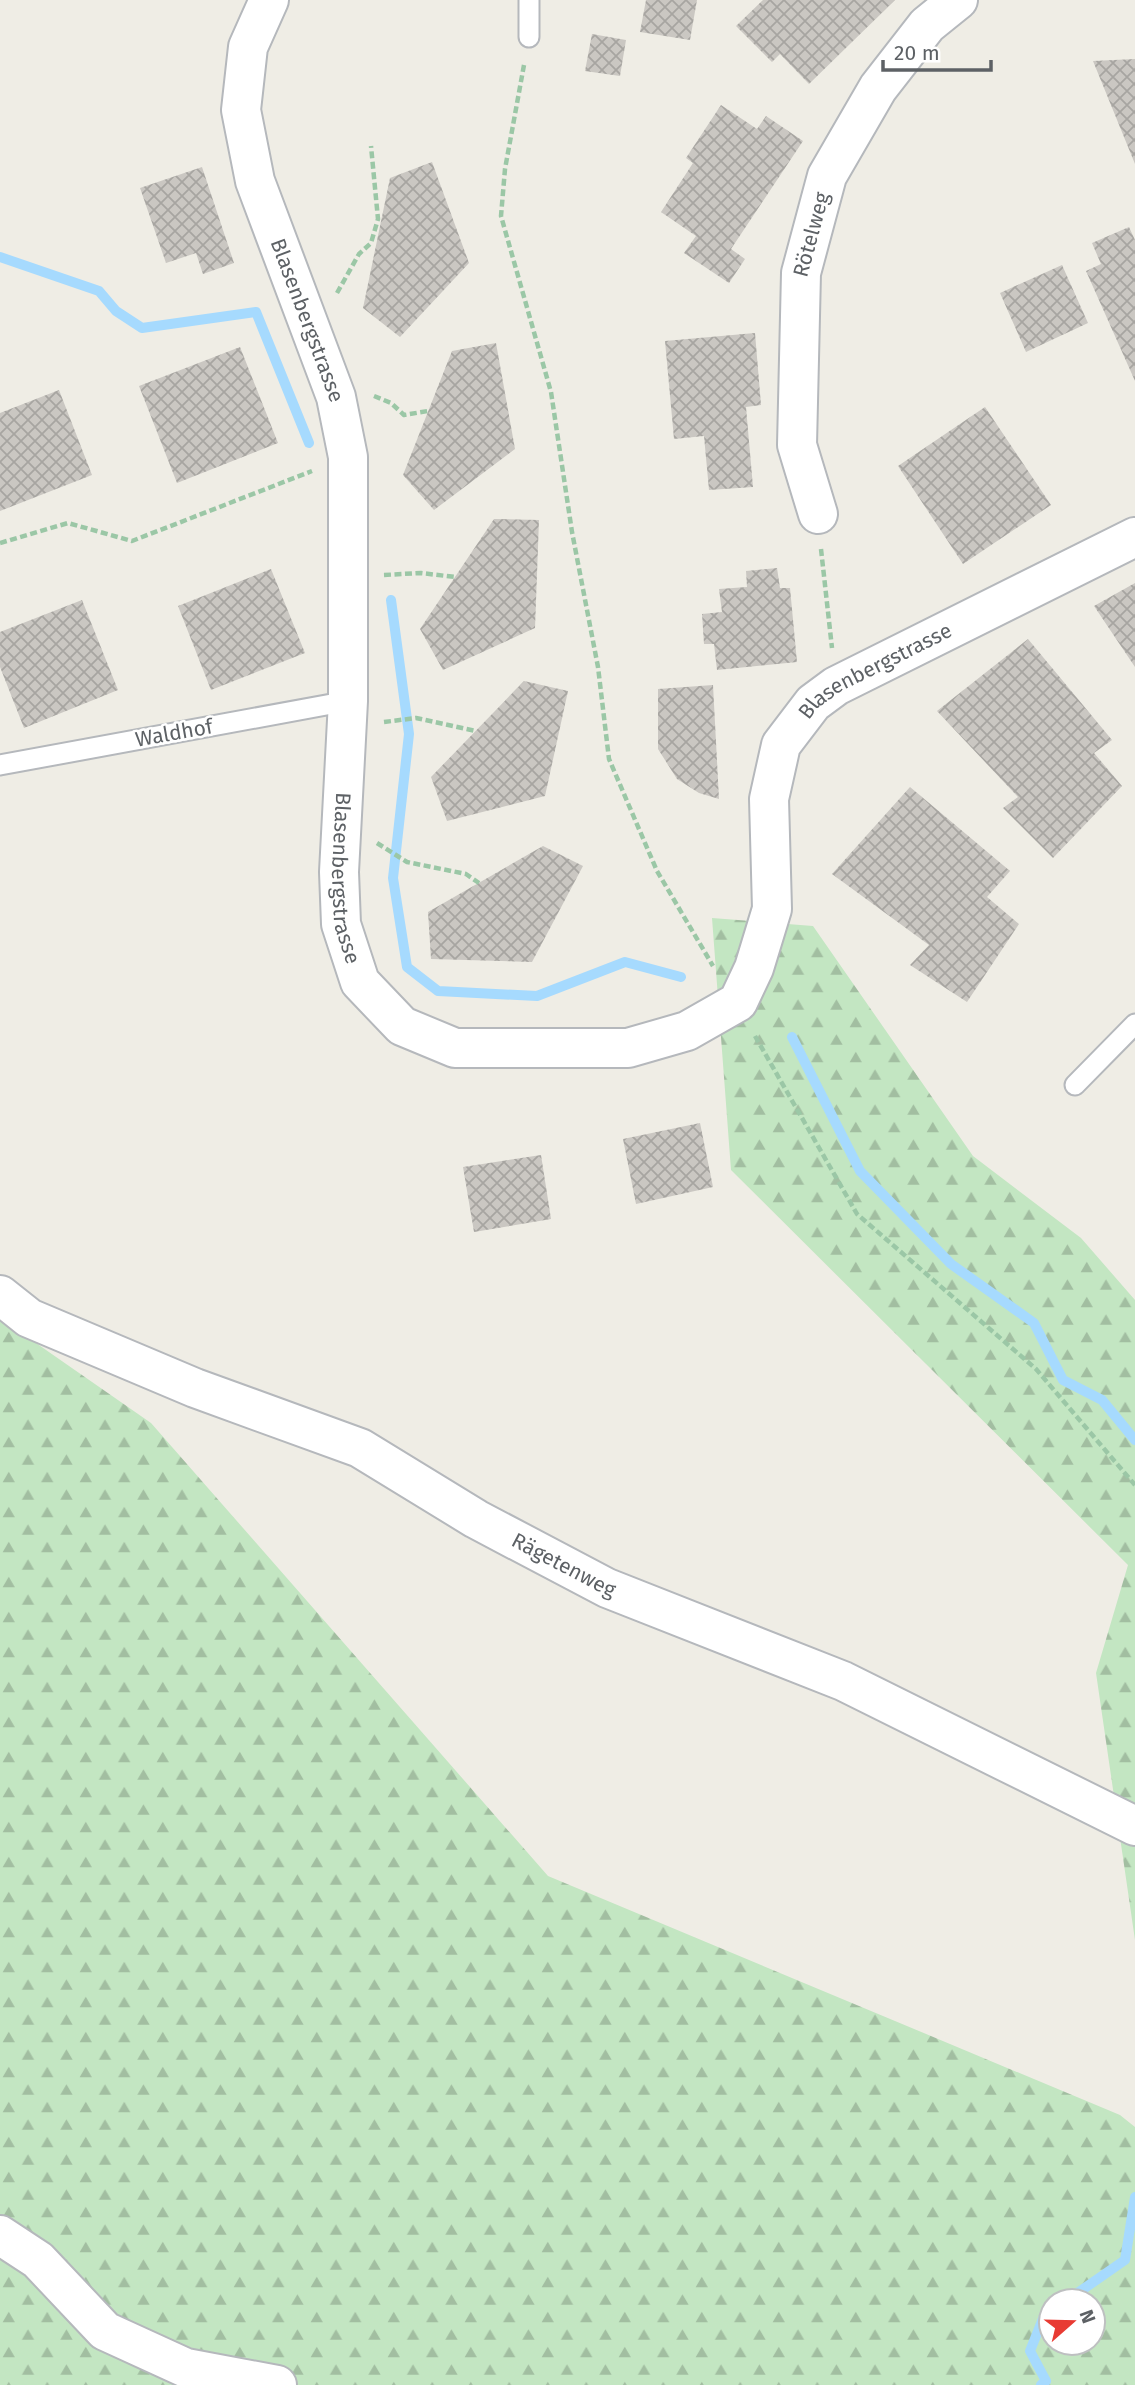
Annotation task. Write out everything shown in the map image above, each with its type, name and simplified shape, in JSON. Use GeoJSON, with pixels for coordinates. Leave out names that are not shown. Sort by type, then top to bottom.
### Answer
{"type":"FeatureCollection","features":[{"type":"Feature","properties":{"kind":"street","name":"Blasenbergstrasse"},"geometry":{"type":"LineString","coordinates":[[269,0],[248,47],[241,110],[255,181],[336,397],[348,457],[348,701],[339,872],[341,924],[360,982],[402,1026],[455,1048],[628,1048],[687,1031],[738,1002],[754,968],[772,909],[769,799],[781,746],[813,703],[836,686],[1135,537]]}},
{"type":"Feature","properties":{"kind":"street","name":"Rötelweg"},"geometry":{"type":"LineString","coordinates":[[818,514],[797,445],[801,273],[827,176],[878,88],[927,25],[958,0]]}},
{"type":"Feature","properties":{"kind":"street","name":"Rägetenweg"},"geometry":{"type":"LineString","coordinates":[[0,1295],[29,1318],[195,1388],[360,1448],[476,1519],[607,1588],[843,1681],[1135,1826]]}},
{"type":"Feature","properties":{"kind":"street"},"geometry":{"type":"LineString","coordinates":[[0,2235],[38,2260],[105,2331],[186,2368],[277,2385]]}},
{"type":"Feature","properties":{"kind":"lane"},"geometry":{"type":"LineString","coordinates":[[529,0],[529,37]]}},
{"type":"Feature","properties":{"kind":"lane","name":"Waldhof"},"geometry":{"type":"LineString","coordinates":[[0,765],[348,701]]}},
{"type":"Feature","properties":{"kind":"lane"},"geometry":{"type":"LineString","coordinates":[[1074,1085],[1135,1024]]}},
{"type":"Feature","properties":{"kind":"path"},"geometry":{"type":"LineString","coordinates":[[529,37],[505,169],[501,216],[551,392],[572,532],[598,667],[608,759],[657,871],[696,942],[738,1002],[767,1061],[858,1214],[1036,1368],[1135,1485]]}},
{"type":"Feature","properties":{"kind":"path"},"geometry":{"type":"LineString","coordinates":[[332,302],[359,254],[371,243],[378,219],[371,146]]}},
{"type":"Feature","properties":{"kind":"path"},"geometry":{"type":"LineString","coordinates":[[368,393],[391,403],[404,415],[428,411]]}},
{"type":"Feature","properties":{"kind":"path"},"geometry":{"type":"LineString","coordinates":[[0,543],[68,523],[132,541],[348,457]]}},
{"type":"Feature","properties":{"kind":"path"},"geometry":{"type":"LineString","coordinates":[[818,514],[836,686]]}},
{"type":"Feature","properties":{"kind":"path"},"geometry":{"type":"LineString","coordinates":[[380,576],[391,572],[455,577]]}},
{"type":"Feature","properties":{"kind":"path"},"geometry":{"type":"LineString","coordinates":[[388,722],[416,718],[476,731]]}},
{"type":"Feature","properties":{"kind":"path"},"geometry":{"type":"LineString","coordinates":[[380,845],[407,862],[466,874],[479,883]]}},
{"type":"Feature","properties":{"kind":"green space"},"geometry":{"type":"Polygon","coordinates":[[[712,918],[813,926],[973,1156],[1081,1238],[1135,1300],[1135,1940],[1096,1673],[1128,1565],[731,1170],[712,918]]]}},
{"type":"Feature","properties":{"kind":"green space"},"geometry":{"type":"Polygon","coordinates":[[[0,1318],[151,1423],[548,1876],[1120,2115],[1135,2127],[1135,2385],[0,2385],[0,1318]]]}},
{"type":"Feature","properties":{"kind":"building"},"geometry":{"type":"Polygon","coordinates":[[[646,0],[697,0],[690,40],[640,32],[646,0]]]}},
{"type":"Feature","properties":{"kind":"building"},"geometry":{"type":"Polygon","coordinates":[[[763,0],[895,0],[809,84],[780,54],[772,62],[736,26],[763,0]]]}},
{"type":"Feature","properties":{"kind":"building"},"geometry":{"type":"Polygon","coordinates":[[[592,34],[626,40],[620,76],[585,71],[592,34]]]}},
{"type":"Feature","properties":{"kind":"building"},"geometry":{"type":"Polygon","coordinates":[[[1135,59],[1135,164],[1093,61],[1135,59]]]}},
{"type":"Feature","properties":{"kind":"building"},"geometry":{"type":"Polygon","coordinates":[[[721,105],[757,129],[766,116],[803,141],[731,249],[745,259],[729,283],[684,253],[696,236],[661,212],[693,163],[686,158],[721,105]]]}},
{"type":"Feature","properties":{"kind":"building"},"geometry":{"type":"Polygon","coordinates":[[[432,162],[469,263],[400,337],[363,308],[390,178],[432,162]]]}},
{"type":"Feature","properties":{"kind":"building"},"geometry":{"type":"Polygon","coordinates":[[[202,167],[234,263],[203,274],[196,253],[166,263],[140,188],[202,167]]]}},
{"type":"Feature","properties":{"kind":"building"},"geometry":{"type":"Polygon","coordinates":[[[1129,227],[1135,240],[1135,381],[1086,271],[1101,264],[1092,243],[1129,227]]]}},
{"type":"Feature","properties":{"kind":"building"},"geometry":{"type":"Polygon","coordinates":[[[1062,265],[1088,323],[1026,352],[1000,293],[1062,265]]]}},
{"type":"Feature","properties":{"kind":"building"},"geometry":{"type":"Polygon","coordinates":[[[755,333],[761,405],[746,407],[753,487],[709,490],[704,436],[674,439],[665,341],[755,333]]]}},
{"type":"Feature","properties":{"kind":"building"},"geometry":{"type":"Polygon","coordinates":[[[496,343],[515,449],[434,510],[403,475],[452,351],[496,343]]]}},
{"type":"Feature","properties":{"kind":"building"},"geometry":{"type":"Polygon","coordinates":[[[240,347],[278,443],[177,483],[139,386],[240,347]]]}},
{"type":"Feature","properties":{"kind":"building"},"geometry":{"type":"Polygon","coordinates":[[[59,390],[92,475],[0,511],[0,413],[59,390]]]}},
{"type":"Feature","properties":{"kind":"building"},"geometry":{"type":"Polygon","coordinates":[[[985,407],[1051,505],[963,564],[898,466],[985,407]]]}},
{"type":"Feature","properties":{"kind":"building"},"geometry":{"type":"Polygon","coordinates":[[[494,519],[539,520],[535,628],[443,670],[420,629],[494,519]]]}},
{"type":"Feature","properties":{"kind":"building"},"geometry":{"type":"Polygon","coordinates":[[[777,568],[780,588],[790,588],[797,662],[717,670],[714,644],[704,644],[702,614],[722,612],[719,589],[747,587],[746,571],[777,568]]]}},
{"type":"Feature","properties":{"kind":"building"},"geometry":{"type":"Polygon","coordinates":[[[271,569],[305,653],[211,690],[178,606],[271,569]]]}},
{"type":"Feature","properties":{"kind":"building"},"geometry":{"type":"Polygon","coordinates":[[[1135,583],[1135,667],[1094,606],[1135,583]]]}},
{"type":"Feature","properties":{"kind":"building"},"geometry":{"type":"Polygon","coordinates":[[[82,600],[118,690],[24,728],[0,667],[0,632],[82,600]]]}},
{"type":"Feature","properties":{"kind":"building"},"geometry":{"type":"Polygon","coordinates":[[[1028,639],[1112,740],[1094,753],[1122,786],[1053,858],[1003,808],[1018,797],[937,711],[1028,639]]]}},
{"type":"Feature","properties":{"kind":"building"},"geometry":{"type":"Polygon","coordinates":[[[524,681],[568,691],[545,796],[447,821],[431,777],[524,681]]]}},
{"type":"Feature","properties":{"kind":"building"},"geometry":{"type":"Polygon","coordinates":[[[713,685],[719,799],[699,793],[677,779],[658,749],[658,689],[713,685]]]}},
{"type":"Feature","properties":{"kind":"building"},"geometry":{"type":"Polygon","coordinates":[[[910,787],[1010,871],[987,897],[1019,924],[967,1002],[910,965],[929,945],[832,874],[910,787]]]}},
{"type":"Feature","properties":{"kind":"building"},"geometry":{"type":"Polygon","coordinates":[[[543,846],[583,866],[532,962],[431,959],[428,912],[543,846]]]}},
{"type":"Feature","properties":{"kind":"building"},"geometry":{"type":"Polygon","coordinates":[[[700,1123],[713,1187],[636,1204],[623,1139],[700,1123]]]}},
{"type":"Feature","properties":{"kind":"building"},"geometry":{"type":"Polygon","coordinates":[[[541,1155],[551,1219],[474,1232],[463,1167],[541,1155]]]}},
{"type":"Feature","properties":{"kind":"waterway"},"geometry":{"type":"LineString","coordinates":[[0,257],[99,291],[116,311],[142,328],[256,312],[309,443]]}},
{"type":"Feature","properties":{"kind":"waterway"},"geometry":{"type":"LineString","coordinates":[[391,600],[409,734],[393,878],[407,967],[438,991],[537,996],[625,962],[681,977]]}},
{"type":"Feature","properties":{"kind":"waterway"},"geometry":{"type":"LineString","coordinates":[[792,1037],[860,1171],[951,1264],[1034,1323],[1063,1380],[1102,1400],[1135,1440]]}},
{"type":"Feature","properties":{"kind":"waterway"},"geometry":{"type":"LineString","coordinates":[[1086,2287],[1125,2260],[1135,2197]]}},
{"type":"Feature","properties":{"kind":"waterway"},"geometry":{"type":"LineString","coordinates":[[1037,2334],[1030,2351],[1046,2381],[1041,2385]]}}]}
